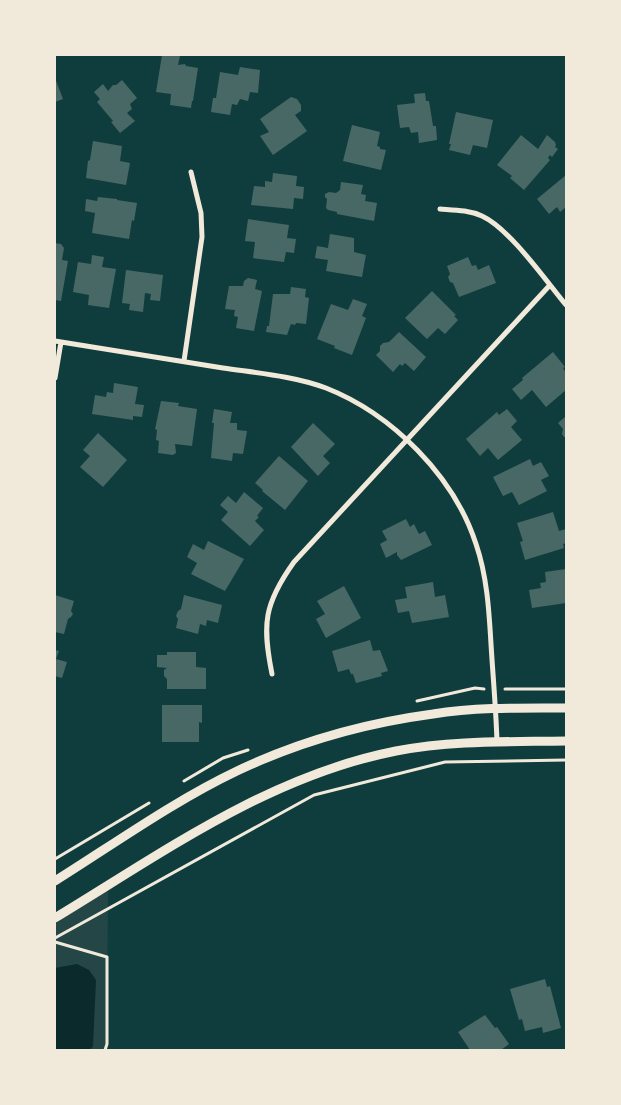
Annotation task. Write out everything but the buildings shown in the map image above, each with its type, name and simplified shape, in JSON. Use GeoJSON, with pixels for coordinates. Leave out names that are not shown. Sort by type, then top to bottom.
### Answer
{"type":"FeatureCollection","features":[{"type":"Feature","properties":{"kind":"street"},"geometry":{"type":"LineString","coordinates":[[184,362],[202,238],[201,213],[192,172]]}},
{"type":"Feature","properties":{"kind":"street"},"geometry":{"type":"LineString","coordinates":[[440,209],[462,210],[482,216],[498,227],[515,244],[566,305]]}},
{"type":"Feature","properties":{"kind":"street"},"geometry":{"type":"LineString","coordinates":[[272,674],[267,645],[266,623],[270,602],[279,583],[294,562],[550,285]]}},
{"type":"Feature","properties":{"kind":"street"},"geometry":{"type":"LineString","coordinates":[[55,378],[58,342],[286,377],[326,388],[365,407],[382,418],[438,472],[457,501],[476,543],[485,580],[496,708],[497,742]]}},
{"type":"Feature","properties":{"kind":"street"},"geometry":{"type":"LineString","coordinates":[[55,881],[186,799],[237,771],[334,735],[381,722],[435,713],[496,708],[566,708]]}},
{"type":"Feature","properties":{"kind":"street"},"geometry":{"type":"LineString","coordinates":[[55,918],[222,816],[271,792],[356,761],[398,751],[468,743],[566,741]]}},
{"type":"Feature","properties":{"kind":"path"},"geometry":{"type":"LineString","coordinates":[[55,938],[314,795],[445,762],[566,760]]}},
{"type":"Feature","properties":{"kind":"path"},"geometry":{"type":"LineString","coordinates":[[55,942],[107,958],[107,1044],[105,1050]]}},
{"type":"Feature","properties":{"kind":"shaded area"},"geometry":{"type":"Polygon","coordinates":[[[108,886],[107,1050],[55,1050],[55,921],[108,886]]]}},
{"type":"Feature","properties":{"kind":"shaded area"},"geometry":{"type":"Polygon","coordinates":[[[77,964],[89,970],[96,980],[93,1046],[90,1050],[55,1050],[55,968],[77,964]]]}}]}
